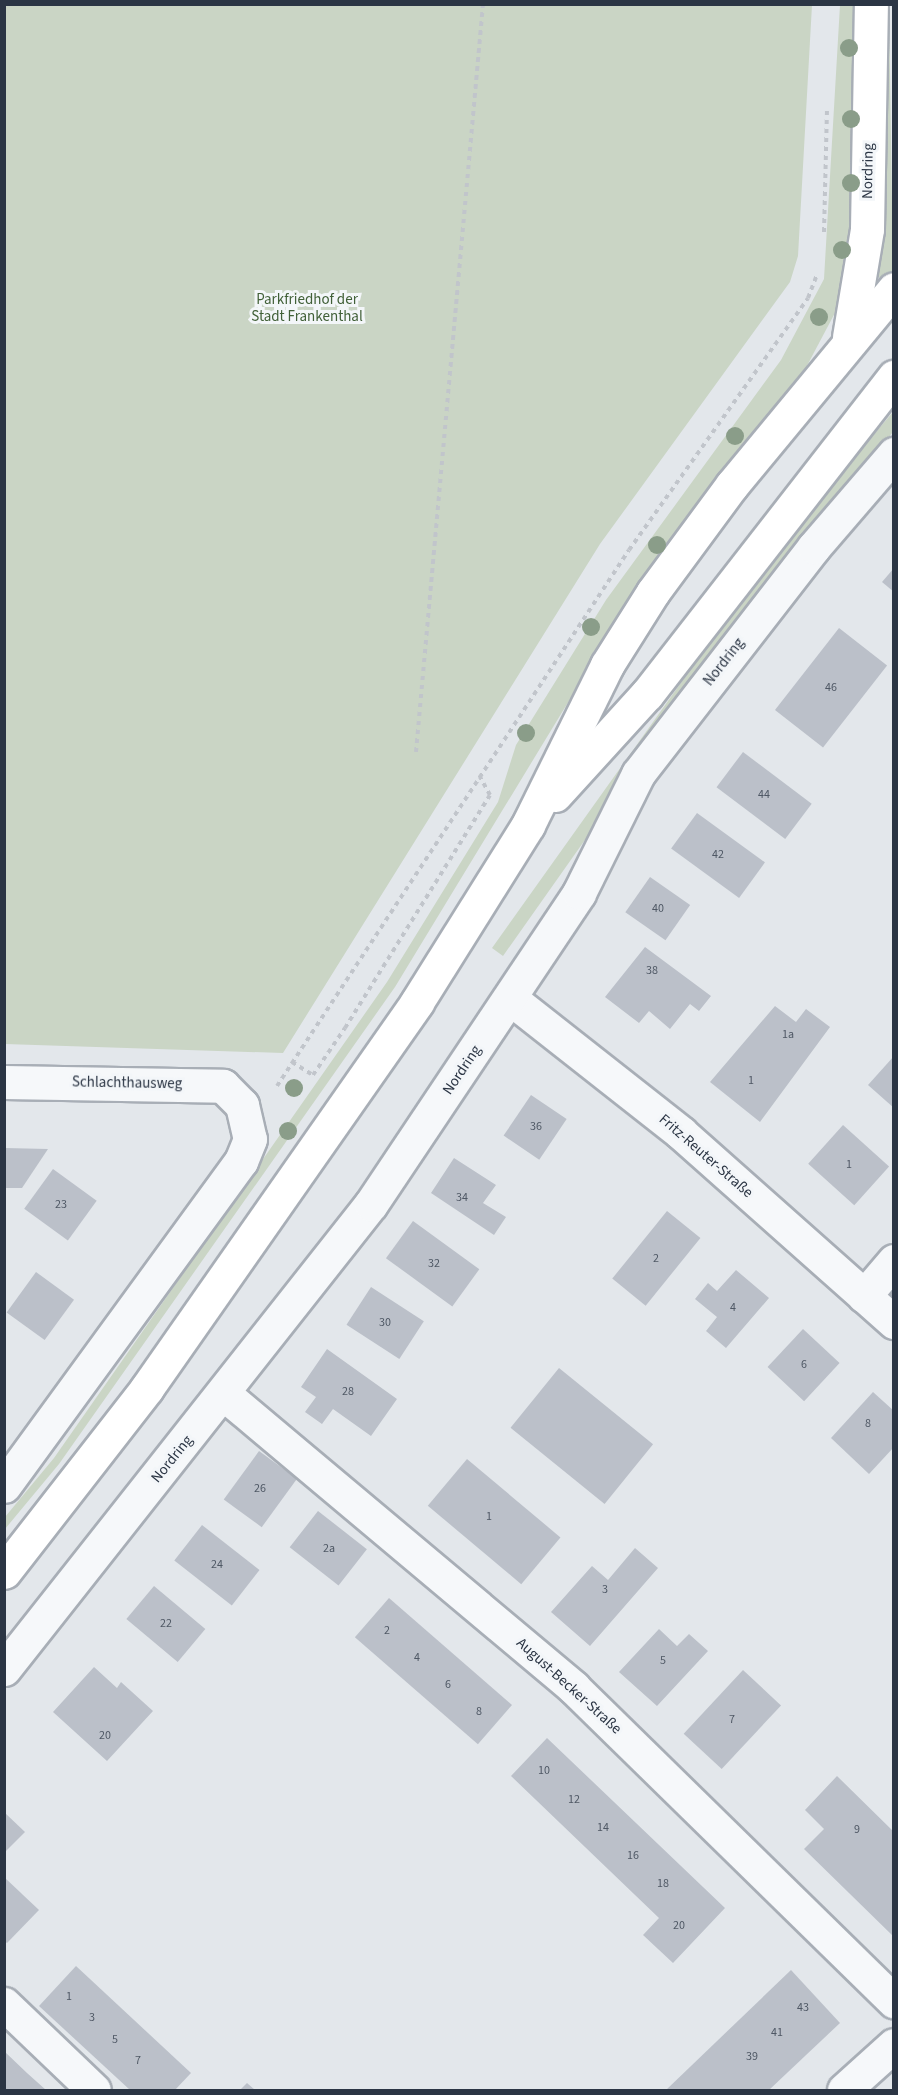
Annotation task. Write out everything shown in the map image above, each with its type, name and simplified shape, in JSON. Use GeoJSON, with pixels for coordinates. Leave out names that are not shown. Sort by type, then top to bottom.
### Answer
{"type":"FeatureCollection","features":[{"type":"Feature","properties":{"kind":"main road","name":"Nordring"},"geometry":{"type":"LineString","coordinates":[[849,337],[867,229],[871,4]]}},
{"type":"Feature","properties":{"kind":"main road","name":"Nordring"},"geometry":{"type":"LineString","coordinates":[[4,1572],[214,1293],[417,1002],[528,825],[607,666],[653,592],[849,337],[894,289]]}},
{"type":"Feature","properties":{"kind":"main road","name":"Nordring"},"geometry":{"type":"LineString","coordinates":[[528,825],[647,694],[892,376]]}},
{"type":"Feature","properties":{"kind":"street","name":"Nordring"},"geometry":{"type":"LineString","coordinates":[[4,1669],[224,1394],[371,1204],[511,999],[579,893],[638,774],[814,547],[894,454]]}},
{"type":"Feature","properties":{"kind":"street","name":"Fritz-Reuter-Straße"},"geometry":{"type":"LineString","coordinates":[[511,999],[681,1133],[894,1322]]}},
{"type":"Feature","properties":{"kind":"street","name":"Schlachthausweg"},"geometry":{"type":"LineString","coordinates":[[4,1082],[223,1086],[245,1119]]}},
{"type":"Feature","properties":{"kind":"street"},"geometry":{"type":"LineString","coordinates":[[4,1486],[241,1161],[245,1119]]}},
{"type":"Feature","properties":{"kind":"street"},"geometry":{"type":"LineString","coordinates":[[864,1296],[894,1261]]}},
{"type":"Feature","properties":{"kind":"street","name":"August-Becker-Straße"},"geometry":{"type":"LineString","coordinates":[[224,1394],[574,1688],[894,2001]]}},
{"type":"Feature","properties":{"kind":"street"},"geometry":{"type":"LineString","coordinates":[[4,2004],[94,2091]]}},
{"type":"Feature","properties":{"kind":"street"},"geometry":{"type":"LineString","coordinates":[[844,2091],[894,2045]]}},
{"type":"Feature","properties":{"kind":"path"},"geometry":{"type":"LineString","coordinates":[[416,752],[483,4]]}},
{"type":"Feature","properties":{"kind":"path"},"geometry":{"type":"LineString","coordinates":[[824,246],[827,96]]}},
{"type":"Feature","properties":{"kind":"path"},"geometry":{"type":"LineString","coordinates":[[245,1119],[292,1062],[629,550],[808,298],[820,267]]}},
{"type":"Feature","properties":{"kind":"path"},"geometry":{"type":"LineString","coordinates":[[292,1062],[314,1075],[490,795],[480,777]]}},
{"type":"Feature","properties":{"kind":"green space","name":"Parkfriedhof der Stadt Frankenthal"},"geometry":{"type":"Polygon","coordinates":[[[5,4],[812,5],[798,256],[790,282],[600,544],[283,1053],[5,1044],[5,4]]]}},
{"type":"Feature","properties":{"kind":"green space"},"geometry":{"type":"Polygon","coordinates":[[[840,5],[865,5],[852,241],[836,311],[801,377],[623,612],[395,987],[59,1464],[5,1529],[5,1517],[54,1458],[387,982],[498,802],[516,745],[606,600],[781,360],[824,279],[840,5]]]}},
{"type":"Feature","properties":{"kind":"green space"},"geometry":{"type":"Polygon","coordinates":[[[889,5],[893,269],[883,282],[875,272],[884,228],[889,5]]]}},
{"type":"Feature","properties":{"kind":"green space"},"geometry":{"type":"Polygon","coordinates":[[[893,412],[893,432],[786,555],[503,956],[492,948],[777,548],[893,412]]]}},
{"type":"Feature","properties":{"kind":"building"},"geometry":{"type":"Polygon","coordinates":[[[894,568],[894,592],[882,582],[894,568]]]}},
{"type":"Feature","properties":{"kind":"building"},"geometry":{"type":"Polygon","coordinates":[[[839,628],[887,666],[823,748],[775,710],[839,628]]]}},
{"type":"Feature","properties":{"kind":"building"},"geometry":{"type":"Polygon","coordinates":[[[743,752],[812,804],[785,839],[717,787],[743,752]]]}},
{"type":"Feature","properties":{"kind":"building"},"geometry":{"type":"Polygon","coordinates":[[[697,813],[765,862],[739,898],[671,849],[697,813]]]}},
{"type":"Feature","properties":{"kind":"building"},"geometry":{"type":"Polygon","coordinates":[[[650,877],[690,905],[665,940],[625,912],[650,877]]]}},
{"type":"Feature","properties":{"kind":"building"},"geometry":{"type":"Polygon","coordinates":[[[645,947],[711,996],[699,1011],[690,1004],[670,1029],[649,1011],[639,1023],[605,997],[645,947]]]}},
{"type":"Feature","properties":{"kind":"building"},"geometry":{"type":"Polygon","coordinates":[[[775,1006],[796,1022],[806,1009],[830,1027],[760,1122],[710,1082],[775,1006]]]}},
{"type":"Feature","properties":{"kind":"building"},"geometry":{"type":"Polygon","coordinates":[[[894,1056],[894,1108],[868,1085],[894,1056]]]}},
{"type":"Feature","properties":{"kind":"building"},"geometry":{"type":"Polygon","coordinates":[[[531,1095],[567,1119],[539,1160],[504,1136],[531,1095]]]}},
{"type":"Feature","properties":{"kind":"building"},"geometry":{"type":"Polygon","coordinates":[[[843,1125],[889,1166],[854,1205],[808,1164],[843,1125]]]}},
{"type":"Feature","properties":{"kind":"building"},"geometry":{"type":"Polygon","coordinates":[[[5,1148],[48,1149],[22,1188],[5,1188],[5,1148]]]}},
{"type":"Feature","properties":{"kind":"building"},"geometry":{"type":"Polygon","coordinates":[[[454,1158],[496,1185],[483,1203],[506,1217],[494,1235],[431,1193],[454,1158]]]}},
{"type":"Feature","properties":{"kind":"building"},"geometry":{"type":"Polygon","coordinates":[[[53,1169],[97,1201],[68,1240],[24,1209],[53,1169]]]}},
{"type":"Feature","properties":{"kind":"building"},"geometry":{"type":"Polygon","coordinates":[[[667,1211],[700,1238],[646,1306],[612,1279],[667,1211]]]}},
{"type":"Feature","properties":{"kind":"building"},"geometry":{"type":"Polygon","coordinates":[[[413,1221],[479,1269],[452,1306],[386,1258],[413,1221]]]}},
{"type":"Feature","properties":{"kind":"building"},"geometry":{"type":"Polygon","coordinates":[[[736,1270],[769,1298],[726,1348],[706,1331],[717,1317],[695,1299],[708,1283],[717,1291],[736,1270]]]}},
{"type":"Feature","properties":{"kind":"building"},"geometry":{"type":"Polygon","coordinates":[[[36,1272],[74,1300],[45,1340],[7,1312],[36,1272]]]}},
{"type":"Feature","properties":{"kind":"building"},"geometry":{"type":"Polygon","coordinates":[[[371,1287],[424,1321],[399,1359],[346,1325],[371,1287]]]}},
{"type":"Feature","properties":{"kind":"building"},"geometry":{"type":"Polygon","coordinates":[[[803,1329],[840,1363],[804,1401],[768,1367],[803,1329]]]}},
{"type":"Feature","properties":{"kind":"building"},"geometry":{"type":"Polygon","coordinates":[[[327,1349],[397,1399],[371,1436],[333,1409],[322,1424],[305,1412],[316,1397],[301,1387],[327,1349]]]}},
{"type":"Feature","properties":{"kind":"building"},"geometry":{"type":"Polygon","coordinates":[[[559,1368],[653,1444],[605,1504],[511,1428],[559,1368]]]}},
{"type":"Feature","properties":{"kind":"building"},"geometry":{"type":"Polygon","coordinates":[[[873,1392],[894,1411],[894,1447],[869,1474],[831,1438],[873,1392]]]}},
{"type":"Feature","properties":{"kind":"building"},"geometry":{"type":"Polygon","coordinates":[[[259,1451],[297,1479],[262,1527],[224,1500],[259,1451]]]}},
{"type":"Feature","properties":{"kind":"building"},"geometry":{"type":"Polygon","coordinates":[[[467,1459],[560,1537],[521,1584],[428,1506],[467,1459]]]}},
{"type":"Feature","properties":{"kind":"building"},"geometry":{"type":"Polygon","coordinates":[[[318,1511],[367,1549],[339,1585],[290,1547],[318,1511]]]}},
{"type":"Feature","properties":{"kind":"building"},"geometry":{"type":"Polygon","coordinates":[[[202,1525],[260,1570],[232,1605],[174,1560],[202,1525]]]}},
{"type":"Feature","properties":{"kind":"building"},"geometry":{"type":"Polygon","coordinates":[[[635,1548],[658,1568],[590,1646],[551,1612],[592,1566],[608,1580],[635,1548]]]}},
{"type":"Feature","properties":{"kind":"building"},"geometry":{"type":"Polygon","coordinates":[[[154,1586],[205,1629],[178,1662],[126,1619],[154,1586]]]}},
{"type":"Feature","properties":{"kind":"building"},"geometry":{"type":"Polygon","coordinates":[[[389,1598],[512,1705],[478,1744],[355,1637],[389,1598]]]}},
{"type":"Feature","properties":{"kind":"building"},"geometry":{"type":"Polygon","coordinates":[[[659,1629],[677,1646],[689,1634],[708,1651],[657,1706],[619,1672],[659,1629]]]}},
{"type":"Feature","properties":{"kind":"building"},"geometry":{"type":"Polygon","coordinates":[[[94,1667],[117,1688],[121,1682],[153,1711],[107,1761],[53,1712],[94,1667]]]}},
{"type":"Feature","properties":{"kind":"building"},"geometry":{"type":"Polygon","coordinates":[[[743,1670],[781,1705],[722,1769],[684,1734],[743,1670]]]}},
{"type":"Feature","properties":{"kind":"building"},"geometry":{"type":"Polygon","coordinates":[[[547,1738],[725,1908],[673,1963],[643,1935],[659,1918],[511,1776],[547,1738]]]}},
{"type":"Feature","properties":{"kind":"building"},"geometry":{"type":"Polygon","coordinates":[[[837,1776],[894,1832],[894,1937],[804,1849],[824,1829],[805,1810],[837,1776]]]}},
{"type":"Feature","properties":{"kind":"building"},"geometry":{"type":"Polygon","coordinates":[[[4,1812],[25,1832],[4,1853],[4,1812]]]}},
{"type":"Feature","properties":{"kind":"building"},"geometry":{"type":"Polygon","coordinates":[[[4,1877],[39,1910],[7,1943],[4,1941],[4,1877]]]}},
{"type":"Feature","properties":{"kind":"building"},"geometry":{"type":"Polygon","coordinates":[[[76,1966],[191,2073],[175,2090],[130,2090],[39,2006],[76,1966]]]}},
{"type":"Feature","properties":{"kind":"building"},"geometry":{"type":"Polygon","coordinates":[[[791,1970],[840,2023],[769,2090],[666,2090],[791,1970]]]}},
{"type":"Feature","properties":{"kind":"building"},"geometry":{"type":"Polygon","coordinates":[[[4,2051],[27,2073],[46,2090],[4,2090],[4,2051]]]}},
{"type":"Feature","properties":{"kind":"building"},"geometry":{"type":"Polygon","coordinates":[[[247,2083],[255,2090],[240,2090],[247,2083]]]}}]}
